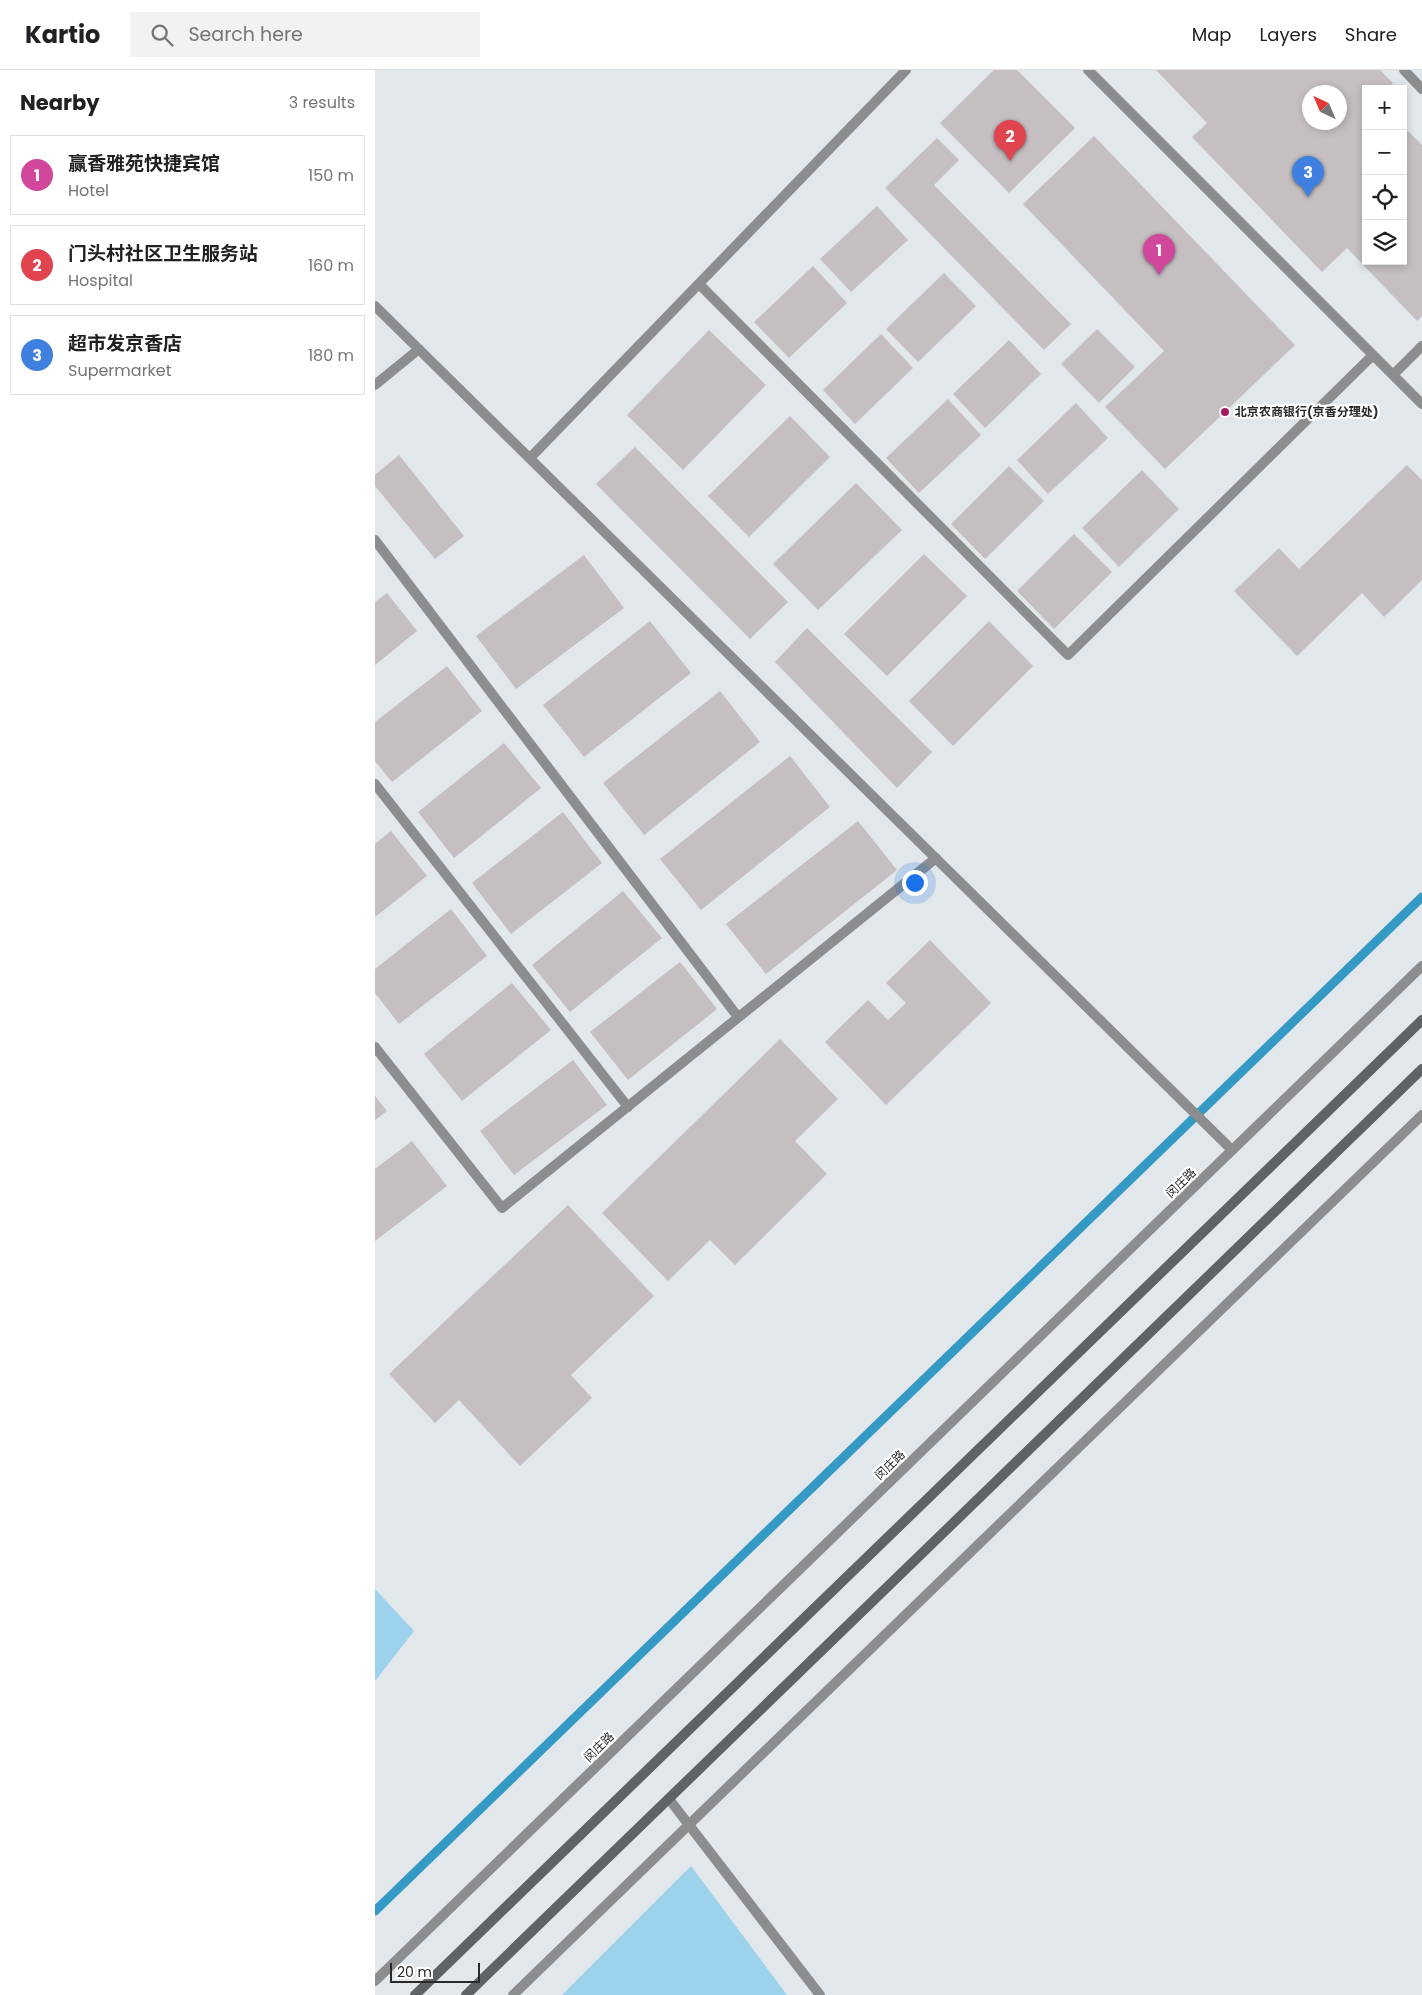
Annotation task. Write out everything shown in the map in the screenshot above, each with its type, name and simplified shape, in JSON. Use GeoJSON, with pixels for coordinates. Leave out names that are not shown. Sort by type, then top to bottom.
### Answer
{"type":"FeatureCollection","features":[{"type":"Feature","properties":{"kind":"main road"},"geometry":{"type":"LineString","coordinates":[[415,1995],[1422,1020]]}},
{"type":"Feature","properties":{"kind":"main road"},"geometry":{"type":"LineString","coordinates":[[467,1995],[1422,1070]]}},
{"type":"Feature","properties":{"kind":"street"},"geometry":{"type":"LineString","coordinates":[[530,458],[906,70]]}},
{"type":"Feature","properties":{"kind":"street"},"geometry":{"type":"LineString","coordinates":[[1087,70],[1422,404]]}},
{"type":"Feature","properties":{"kind":"street"},"geometry":{"type":"LineString","coordinates":[[1404,70],[1422,89]]}},
{"type":"Feature","properties":{"kind":"street"},"geometry":{"type":"LineString","coordinates":[[699,284],[1067,655],[1373,355]]}},
{"type":"Feature","properties":{"kind":"street"},"geometry":{"type":"LineString","coordinates":[[375,306],[1232,1150]]}},
{"type":"Feature","properties":{"kind":"street"},"geometry":{"type":"LineString","coordinates":[[1393,375],[1422,346]]}},
{"type":"Feature","properties":{"kind":"street"},"geometry":{"type":"LineString","coordinates":[[375,385],[419,349]]}},
{"type":"Feature","properties":{"kind":"street"},"geometry":{"type":"LineString","coordinates":[[375,540],[738,1017]]}},
{"type":"Feature","properties":{"kind":"street"},"geometry":{"type":"LineString","coordinates":[[375,784],[627,1107]]}},
{"type":"Feature","properties":{"kind":"street"},"geometry":{"type":"LineString","coordinates":[[375,1046],[501,1208],[935,858]]}},
{"type":"Feature","properties":{"kind":"street","name":"闵庄路"},"geometry":{"type":"LineString","coordinates":[[375,1982],[1422,966]]}},
{"type":"Feature","properties":{"kind":"street"},"geometry":{"type":"LineString","coordinates":[[513,1995],[1422,1115]]}},
{"type":"Feature","properties":{"kind":"street"},"geometry":{"type":"LineString","coordinates":[[669,1799],[820,1995]]}},
{"type":"Feature","properties":{"kind":"shaded area"},"geometry":{"type":"Polygon","coordinates":[[[375,1589],[414,1631],[375,1681],[375,1589]]]}},
{"type":"Feature","properties":{"kind":"shaded area"},"geometry":{"type":"Polygon","coordinates":[[[691,1866],[787,1995],[562,1995],[691,1866]]]}},
{"type":"Feature","properties":{"kind":"building"},"geometry":{"type":"Polygon","coordinates":[[[994,70],[1017,70],[1075,128],[1009,193],[940,123],[994,70]]]}},
{"type":"Feature","properties":{"kind":"building"},"geometry":{"type":"Polygon","coordinates":[[[1156,70],[1380,70],[1393,83],[1391,85],[1362,85],[1362,264],[1347,248],[1322,272],[1192,137],[1207,123],[1156,70]]]}},
{"type":"Feature","properties":{"kind":"building"},"geometry":{"type":"Polygon","coordinates":[[[1407,130],[1422,145],[1422,316],[1417,321],[1363,265],[1407,265],[1407,130]]]}},
{"type":"Feature","properties":{"kind":"building"},"geometry":{"type":"Polygon","coordinates":[[[1094,136],[1295,345],[1165,469],[1105,407],[1164,351],[1023,204],[1094,136]]]}},
{"type":"Feature","properties":{"kind":"building"},"geometry":{"type":"Polygon","coordinates":[[[937,138],[959,160],[934,185],[1071,324],[1044,350],[885,188],[937,138]]]}},
{"type":"Feature","properties":{"kind":"building"},"geometry":{"type":"Polygon","coordinates":[[[877,206],[908,240],[851,292],[820,259],[877,206]]]}},
{"type":"Feature","properties":{"kind":"building"},"geometry":{"type":"Polygon","coordinates":[[[813,266],[847,303],[789,358],[754,322],[813,266]]]}},
{"type":"Feature","properties":{"kind":"building"},"geometry":{"type":"Polygon","coordinates":[[[944,273],[976,306],[918,362],[886,329],[944,273]]]}},
{"type":"Feature","properties":{"kind":"building"},"geometry":{"type":"Polygon","coordinates":[[[1097,329],[1135,367],[1099,403],[1061,364],[1097,329]]]}},
{"type":"Feature","properties":{"kind":"building"},"geometry":{"type":"Polygon","coordinates":[[[709,330],[766,385],[683,470],[627,415],[709,330]]]}},
{"type":"Feature","properties":{"kind":"building"},"geometry":{"type":"Polygon","coordinates":[[[881,334],[913,368],[855,424],[823,390],[881,334]]]}},
{"type":"Feature","properties":{"kind":"building"},"geometry":{"type":"Polygon","coordinates":[[[1009,340],[1041,374],[985,428],[953,394],[1009,340]]]}},
{"type":"Feature","properties":{"kind":"building"},"geometry":{"type":"Polygon","coordinates":[[[948,399],[981,435],[919,493],[886,458],[948,399]]]}},
{"type":"Feature","properties":{"kind":"building"},"geometry":{"type":"Polygon","coordinates":[[[1076,403],[1108,438],[1048,494],[1017,460],[1076,403]]]}},
{"type":"Feature","properties":{"kind":"building"},"geometry":{"type":"Polygon","coordinates":[[[790,416],[830,457],[749,537],[708,496],[790,416]]]}},
{"type":"Feature","properties":{"kind":"building"},"geometry":{"type":"Polygon","coordinates":[[[635,447],[788,602],[750,639],[596,484],[635,447]]]}},
{"type":"Feature","properties":{"kind":"building"},"geometry":{"type":"Polygon","coordinates":[[[399,455],[464,536],[435,559],[375,486],[375,475],[399,455]]]}},
{"type":"Feature","properties":{"kind":"building"},"geometry":{"type":"Polygon","coordinates":[[[1407,465],[1422,480],[1422,580],[1384,617],[1362,593],[1297,656],[1234,591],[1279,548],[1299,569],[1407,465]]]}},
{"type":"Feature","properties":{"kind":"building"},"geometry":{"type":"Polygon","coordinates":[[[1009,466],[1044,501],[985,559],[951,524],[1009,466]]]}},
{"type":"Feature","properties":{"kind":"building"},"geometry":{"type":"Polygon","coordinates":[[[1142,470],[1179,509],[1119,567],[1082,528],[1142,470]]]}},
{"type":"Feature","properties":{"kind":"building"},"geometry":{"type":"Polygon","coordinates":[[[856,483],[902,530],[818,610],[773,564],[856,483]]]}},
{"type":"Feature","properties":{"kind":"building"},"geometry":{"type":"Polygon","coordinates":[[[1074,534],[1112,572],[1054,629],[1017,591],[1074,534]]]}},
{"type":"Feature","properties":{"kind":"building"},"geometry":{"type":"Polygon","coordinates":[[[924,554],[967,596],[887,676],[844,634],[924,554]]]}},
{"type":"Feature","properties":{"kind":"building"},"geometry":{"type":"Polygon","coordinates":[[[584,555],[624,608],[516,689],[476,636],[584,555]]]}},
{"type":"Feature","properties":{"kind":"building"},"geometry":{"type":"Polygon","coordinates":[[[387,593],[417,631],[375,665],[375,602],[387,593]]]}},
{"type":"Feature","properties":{"kind":"building"},"geometry":{"type":"Polygon","coordinates":[[[650,621],[691,673],[584,757],[543,705],[650,621]]]}},
{"type":"Feature","properties":{"kind":"building"},"geometry":{"type":"Polygon","coordinates":[[[989,621],[1033,666],[953,746],[909,701],[989,621]]]}},
{"type":"Feature","properties":{"kind":"building"},"geometry":{"type":"Polygon","coordinates":[[[807,628],[932,752],[897,788],[775,662],[807,628]]]}},
{"type":"Feature","properties":{"kind":"building"},"geometry":{"type":"Polygon","coordinates":[[[447,666],[482,711],[392,782],[375,761],[375,722],[447,666]]]}},
{"type":"Feature","properties":{"kind":"building"},"geometry":{"type":"Polygon","coordinates":[[[720,691],[760,742],[644,835],[603,783],[720,691]]]}},
{"type":"Feature","properties":{"kind":"building"},"geometry":{"type":"Polygon","coordinates":[[[504,743],[541,788],[454,858],[418,812],[504,743]]]}},
{"type":"Feature","properties":{"kind":"building"},"geometry":{"type":"Polygon","coordinates":[[[790,756],[830,807],[701,910],[660,859],[790,756]]]}},
{"type":"Feature","properties":{"kind":"building"},"geometry":{"type":"Polygon","coordinates":[[[563,812],[602,863],[511,934],[472,883],[563,812]]]}},
{"type":"Feature","properties":{"kind":"building"},"geometry":{"type":"Polygon","coordinates":[[[858,821],[897,870],[766,974],[726,924],[858,821]]]}},
{"type":"Feature","properties":{"kind":"building"},"geometry":{"type":"Polygon","coordinates":[[[391,831],[427,876],[375,917],[375,844],[391,831]]]}},
{"type":"Feature","properties":{"kind":"building"},"geometry":{"type":"Polygon","coordinates":[[[623,891],[662,938],[570,1012],[532,965],[623,891]]]}},
{"type":"Feature","properties":{"kind":"building"},"geometry":{"type":"Polygon","coordinates":[[[451,909],[487,956],[399,1024],[375,993],[375,969],[451,909]]]}},
{"type":"Feature","properties":{"kind":"building"},"geometry":{"type":"Polygon","coordinates":[[[930,940],[991,1003],[886,1105],[825,1042],[868,1000],[888,1020],[906,1003],[886,983],[930,940]]]}},
{"type":"Feature","properties":{"kind":"building"},"geometry":{"type":"Polygon","coordinates":[[[680,962],[717,1009],[628,1080],[590,1032],[680,962]]]}},
{"type":"Feature","properties":{"kind":"building"},"geometry":{"type":"Polygon","coordinates":[[[512,983],[551,1030],[462,1101],[424,1054],[512,983]]]}},
{"type":"Feature","properties":{"kind":"building"},"geometry":{"type":"Polygon","coordinates":[[[780,1039],[838,1099],[795,1141],[827,1174],[735,1265],[710,1240],[668,1281],[602,1213],[780,1039]]]}},
{"type":"Feature","properties":{"kind":"building"},"geometry":{"type":"Polygon","coordinates":[[[573,1060],[607,1105],[514,1175],[480,1131],[573,1060]]]}},
{"type":"Feature","properties":{"kind":"building"},"geometry":{"type":"Polygon","coordinates":[[[375,1096],[387,1111],[375,1120],[375,1096]]]}},
{"type":"Feature","properties":{"kind":"building"},"geometry":{"type":"Polygon","coordinates":[[[412,1141],[447,1186],[375,1241],[375,1169],[412,1141]]]}},
{"type":"Feature","properties":{"kind":"building"},"geometry":{"type":"Polygon","coordinates":[[[568,1205],[654,1296],[571,1375],[592,1398],[520,1466],[459,1400],[435,1423],[389,1374],[568,1205]]]}},
{"type":"Feature","properties":{"kind":"waterway"},"geometry":{"type":"LineString","coordinates":[[375,1911],[1422,897]]}},
{"type":"Feature","properties":{"kind":"place","name":"门头村社区卫生服务站"},"geometry":{"type":"Point","coordinates":[1010,161]}},
{"type":"Feature","properties":{"kind":"place","name":"超市发京香店"},"geometry":{"type":"Point","coordinates":[1308,197]}},
{"type":"Feature","properties":{"kind":"place","name":"赢香雅苑快捷宾馆"},"geometry":{"type":"Point","coordinates":[1159,275]}},
{"type":"Feature","properties":{"kind":"place","name":"北京农商银行(京香分理处)"},"geometry":{"type":"Point","coordinates":[1225,412]}}]}
